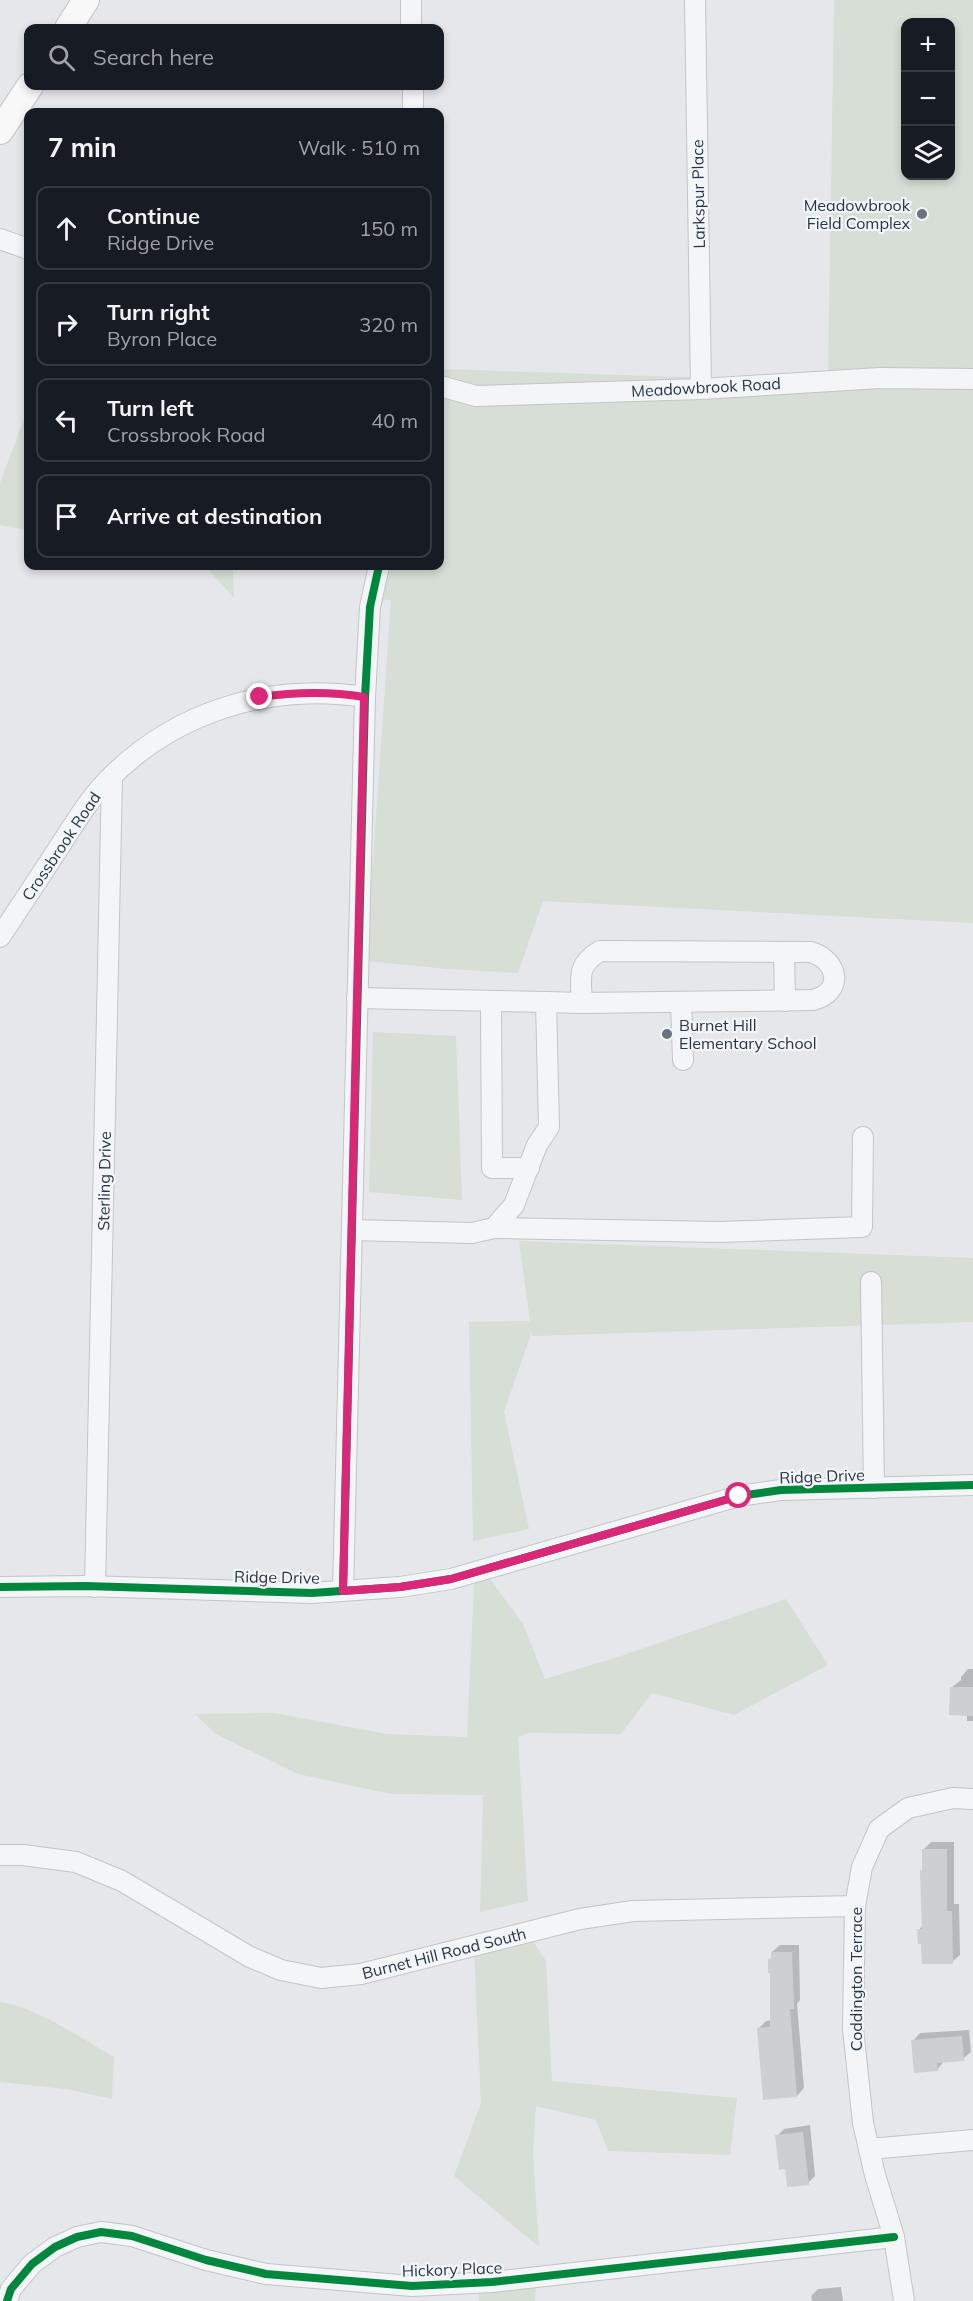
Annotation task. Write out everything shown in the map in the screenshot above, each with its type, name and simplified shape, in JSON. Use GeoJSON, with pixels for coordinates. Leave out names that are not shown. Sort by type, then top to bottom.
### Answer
{"type":"FeatureCollection","features":[{"type":"Feature","properties":{"kind":"main road"},"geometry":{"type":"LineString","coordinates":[[71,24],[86,0]]}},
{"type":"Feature","properties":{"kind":"main road"},"geometry":{"type":"LineString","coordinates":[[0,131],[27,90]]}},
{"type":"Feature","properties":{"kind":"street"},"geometry":{"type":"LineString","coordinates":[[411,0],[411,24]]}},
{"type":"Feature","properties":{"kind":"street","name":"Larkspur Place"},"geometry":{"type":"LineString","coordinates":[[695,0],[701,388]]}},
{"type":"Feature","properties":{"kind":"street"},"geometry":{"type":"LineString","coordinates":[[412,90],[413,108]]}},
{"type":"Feature","properties":{"kind":"street"},"geometry":{"type":"LineString","coordinates":[[0,239],[24,248]]}},
{"type":"Feature","properties":{"kind":"street","name":"Meadowbrook Road"},"geometry":{"type":"LineString","coordinates":[[444,387],[476,396],[701,388],[880,378],[973,379]]}},
{"type":"Feature","properties":{"kind":"street"},"geometry":{"type":"LineString","coordinates":[[343,1591],[364,697],[370,607],[378,570]]}},
{"type":"Feature","properties":{"kind":"street","name":"Crossbrook Road"},"geometry":{"type":"LineString","coordinates":[[0,937],[86,806],[112,776],[150,744],[176,728],[231,705],[290,693],[320,692],[364,697]]}},
{"type":"Feature","properties":{"kind":"street","name":"Sterling Drive"},"geometry":{"type":"LineString","coordinates":[[95,1587],[112,776]]}},
{"type":"Feature","properties":{"kind":"street"},"geometry":{"type":"LineString","coordinates":[[357,998],[582,1003],[785,1001],[820,998],[831,988],[834,981],[831,964],[820,954],[811,952],[600,951],[590,957],[580,969],[582,1003]]}},
{"type":"Feature","properties":{"kind":"street"},"geometry":{"type":"LineString","coordinates":[[784,952],[785,1001]]}},
{"type":"Feature","properties":{"kind":"street"},"geometry":{"type":"LineString","coordinates":[[491,1002],[492,1168],[529,1168]]}},
{"type":"Feature","properties":{"kind":"street"},"geometry":{"type":"LineString","coordinates":[[494,1228],[513,1205],[537,1145],[549,1127],[546,1002]]}},
{"type":"Feature","properties":{"kind":"street"},"geometry":{"type":"LineString","coordinates":[[681,1002],[683,1060]]}},
{"type":"Feature","properties":{"kind":"street"},"geometry":{"type":"LineString","coordinates":[[352,1230],[472,1233],[494,1228],[719,1232],[862,1227],[863,1137]]}},
{"type":"Feature","properties":{"kind":"street"},"geometry":{"type":"LineString","coordinates":[[871,1282],[874,1488]]}},
{"type":"Feature","properties":{"kind":"street","name":"Ridge Drive"},"geometry":{"type":"LineString","coordinates":[[0,1587],[95,1587],[312,1593],[400,1587],[451,1579],[739,1496],[781,1490],[973,1485]]}},
{"type":"Feature","properties":{"kind":"street","name":"Coddington Terrace"},"geometry":{"type":"LineString","coordinates":[[904,2301],[894,2237],[863,2123],[853,2028],[855,1905],[862,1867],[879,1829],[908,1808],[953,1798],[973,1798]]}},
{"type":"Feature","properties":{"kind":"street","name":"Burnet Hill Road South"},"geometry":{"type":"LineString","coordinates":[[0,1855],[23,1855],[76,1862],[122,1881],[250,1957],[281,1970],[321,1978],[361,1974],[580,1918],[622,1913],[855,1905]]}},
{"type":"Feature","properties":{"kind":"street"},"geometry":{"type":"LineString","coordinates":[[869,2149],[973,2140]]}},
{"type":"Feature","properties":{"kind":"street","name":"Hickory Place"},"geometry":{"type":"LineString","coordinates":[[7,2301],[11,2289],[32,2264],[77,2237],[101,2232],[132,2236],[206,2260],[266,2274],[412,2286],[492,2282],[894,2237]]}},
{"type":"Feature","properties":{"kind":"shaded area"},"geometry":{"type":"Polygon","coordinates":[[[834,0],[973,0],[973,923],[543,901],[518,973],[366,961],[391,600],[363,599],[370,570],[444,570],[444,369],[828,382],[834,0]]]}},
{"type":"Feature","properties":{"kind":"shaded area"},"geometry":{"type":"Polygon","coordinates":[[[24,419],[24,529],[0,525],[0,483],[24,419]]]}},
{"type":"Feature","properties":{"kind":"shaded area"},"geometry":{"type":"Polygon","coordinates":[[[209,570],[233,570],[234,598],[209,570]]]}},
{"type":"Feature","properties":{"kind":"shaded area"},"geometry":{"type":"Polygon","coordinates":[[[373,1032],[456,1036],[462,1200],[369,1192],[373,1032]]]}},
{"type":"Feature","properties":{"kind":"shaded area"},"geometry":{"type":"Polygon","coordinates":[[[519,1241],[973,1258],[973,1322],[532,1336],[530,1329],[530,1337],[504,1412],[529,1529],[473,1541],[469,1322],[530,1321],[519,1241]]]}},
{"type":"Feature","properties":{"kind":"shaded area"},"geometry":{"type":"Polygon","coordinates":[[[487,1575],[523,1624],[545,1679],[621,1656],[786,1599],[828,1665],[734,1715],[652,1693],[621,1734],[530,1733],[518,1737],[528,1901],[480,1912],[483,1795],[391,1794],[298,1774],[216,1734],[195,1714],[274,1713],[387,1734],[467,1737],[474,1584],[487,1575]]]}},
{"type":"Feature","properties":{"kind":"shaded area"},"geometry":{"type":"Polygon","coordinates":[[[531,1938],[546,1961],[552,2081],[737,2098],[730,2155],[608,2151],[596,2120],[536,2106],[533,2153],[539,2247],[454,2176],[481,2103],[474,1950],[531,1938]]]}},
{"type":"Feature","properties":{"kind":"shaded area"},"geometry":{"type":"Polygon","coordinates":[[[0,2002],[43,2016],[114,2057],[112,2099],[66,2089],[0,2082],[0,2002]]]}},
{"type":"Feature","properties":{"kind":"shaded area"},"geometry":{"type":"Polygon","coordinates":[[[536,2285],[535,2301],[479,2301],[479,2291],[536,2285]]]}},
{"type":"Feature","properties":{"kind":"building"},"geometry":{"type":"Polygon","coordinates":[[[950,1687],[973,1687],[973,1716],[949,1715],[950,1687]]]}},
{"type":"Feature","properties":{"kind":"building"},"geometry":{"type":"Polygon","coordinates":[[[922,1849],[947,1849],[947,1911],[952,1911],[953,1964],[922,1964],[921,1944],[918,1944],[917,1929],[922,1929],[920,1870],[922,1870],[922,1849]]]}},
{"type":"Feature","properties":{"kind":"building"},"geometry":{"type":"Polygon","coordinates":[[[771,1952],[792,1952],[794,2009],[790,2009],[797,2097],[763,2100],[757,2028],[770,2027],[768,1959],[771,1959],[771,1952]]]}},
{"type":"Feature","properties":{"kind":"building"},"geometry":{"type":"Polygon","coordinates":[[[962,2036],[964,2061],[937,2063],[938,2071],[914,2073],[911,2040],[962,2036]]]}},
{"type":"Feature","properties":{"kind":"building"},"geometry":{"type":"Polygon","coordinates":[[[803,2132],[809,2185],[787,2187],[785,2169],[779,2170],[775,2135],[803,2132]]]}},
{"type":"Feature","properties":{"kind":"cycle path"},"geometry":{"type":"LineString","coordinates":[[343,1591],[365,697],[370,607],[378,570]]}},
{"type":"Feature","properties":{"kind":"cycle path"},"geometry":{"type":"LineString","coordinates":[[0,1587],[86,1586],[312,1593],[400,1587],[451,1579],[739,1496],[781,1490],[973,1485]]}},
{"type":"Feature","properties":{"kind":"cycle path"},"geometry":{"type":"LineString","coordinates":[[7,2301],[11,2289],[32,2264],[55,2247],[77,2237],[101,2232],[132,2236],[206,2260],[266,2274],[412,2286],[492,2282],[894,2237]]}},
{"type":"Feature","properties":{"kind":"place","name":"Meadowbrook Field Complex"},"geometry":{"type":"Point","coordinates":[922,214]}},
{"type":"Feature","properties":{"kind":"place","name":"Burnet Hill Elementary School"},"geometry":{"type":"Point","coordinates":[667,1034]}},
{"type":"Feature","properties":{"kind":"route"},"geometry":{"type":"LineString","coordinates":[[260,697],[320,692],[364,697],[343,1591],[400,1587],[451,1579],[739,1496]]}}]}
